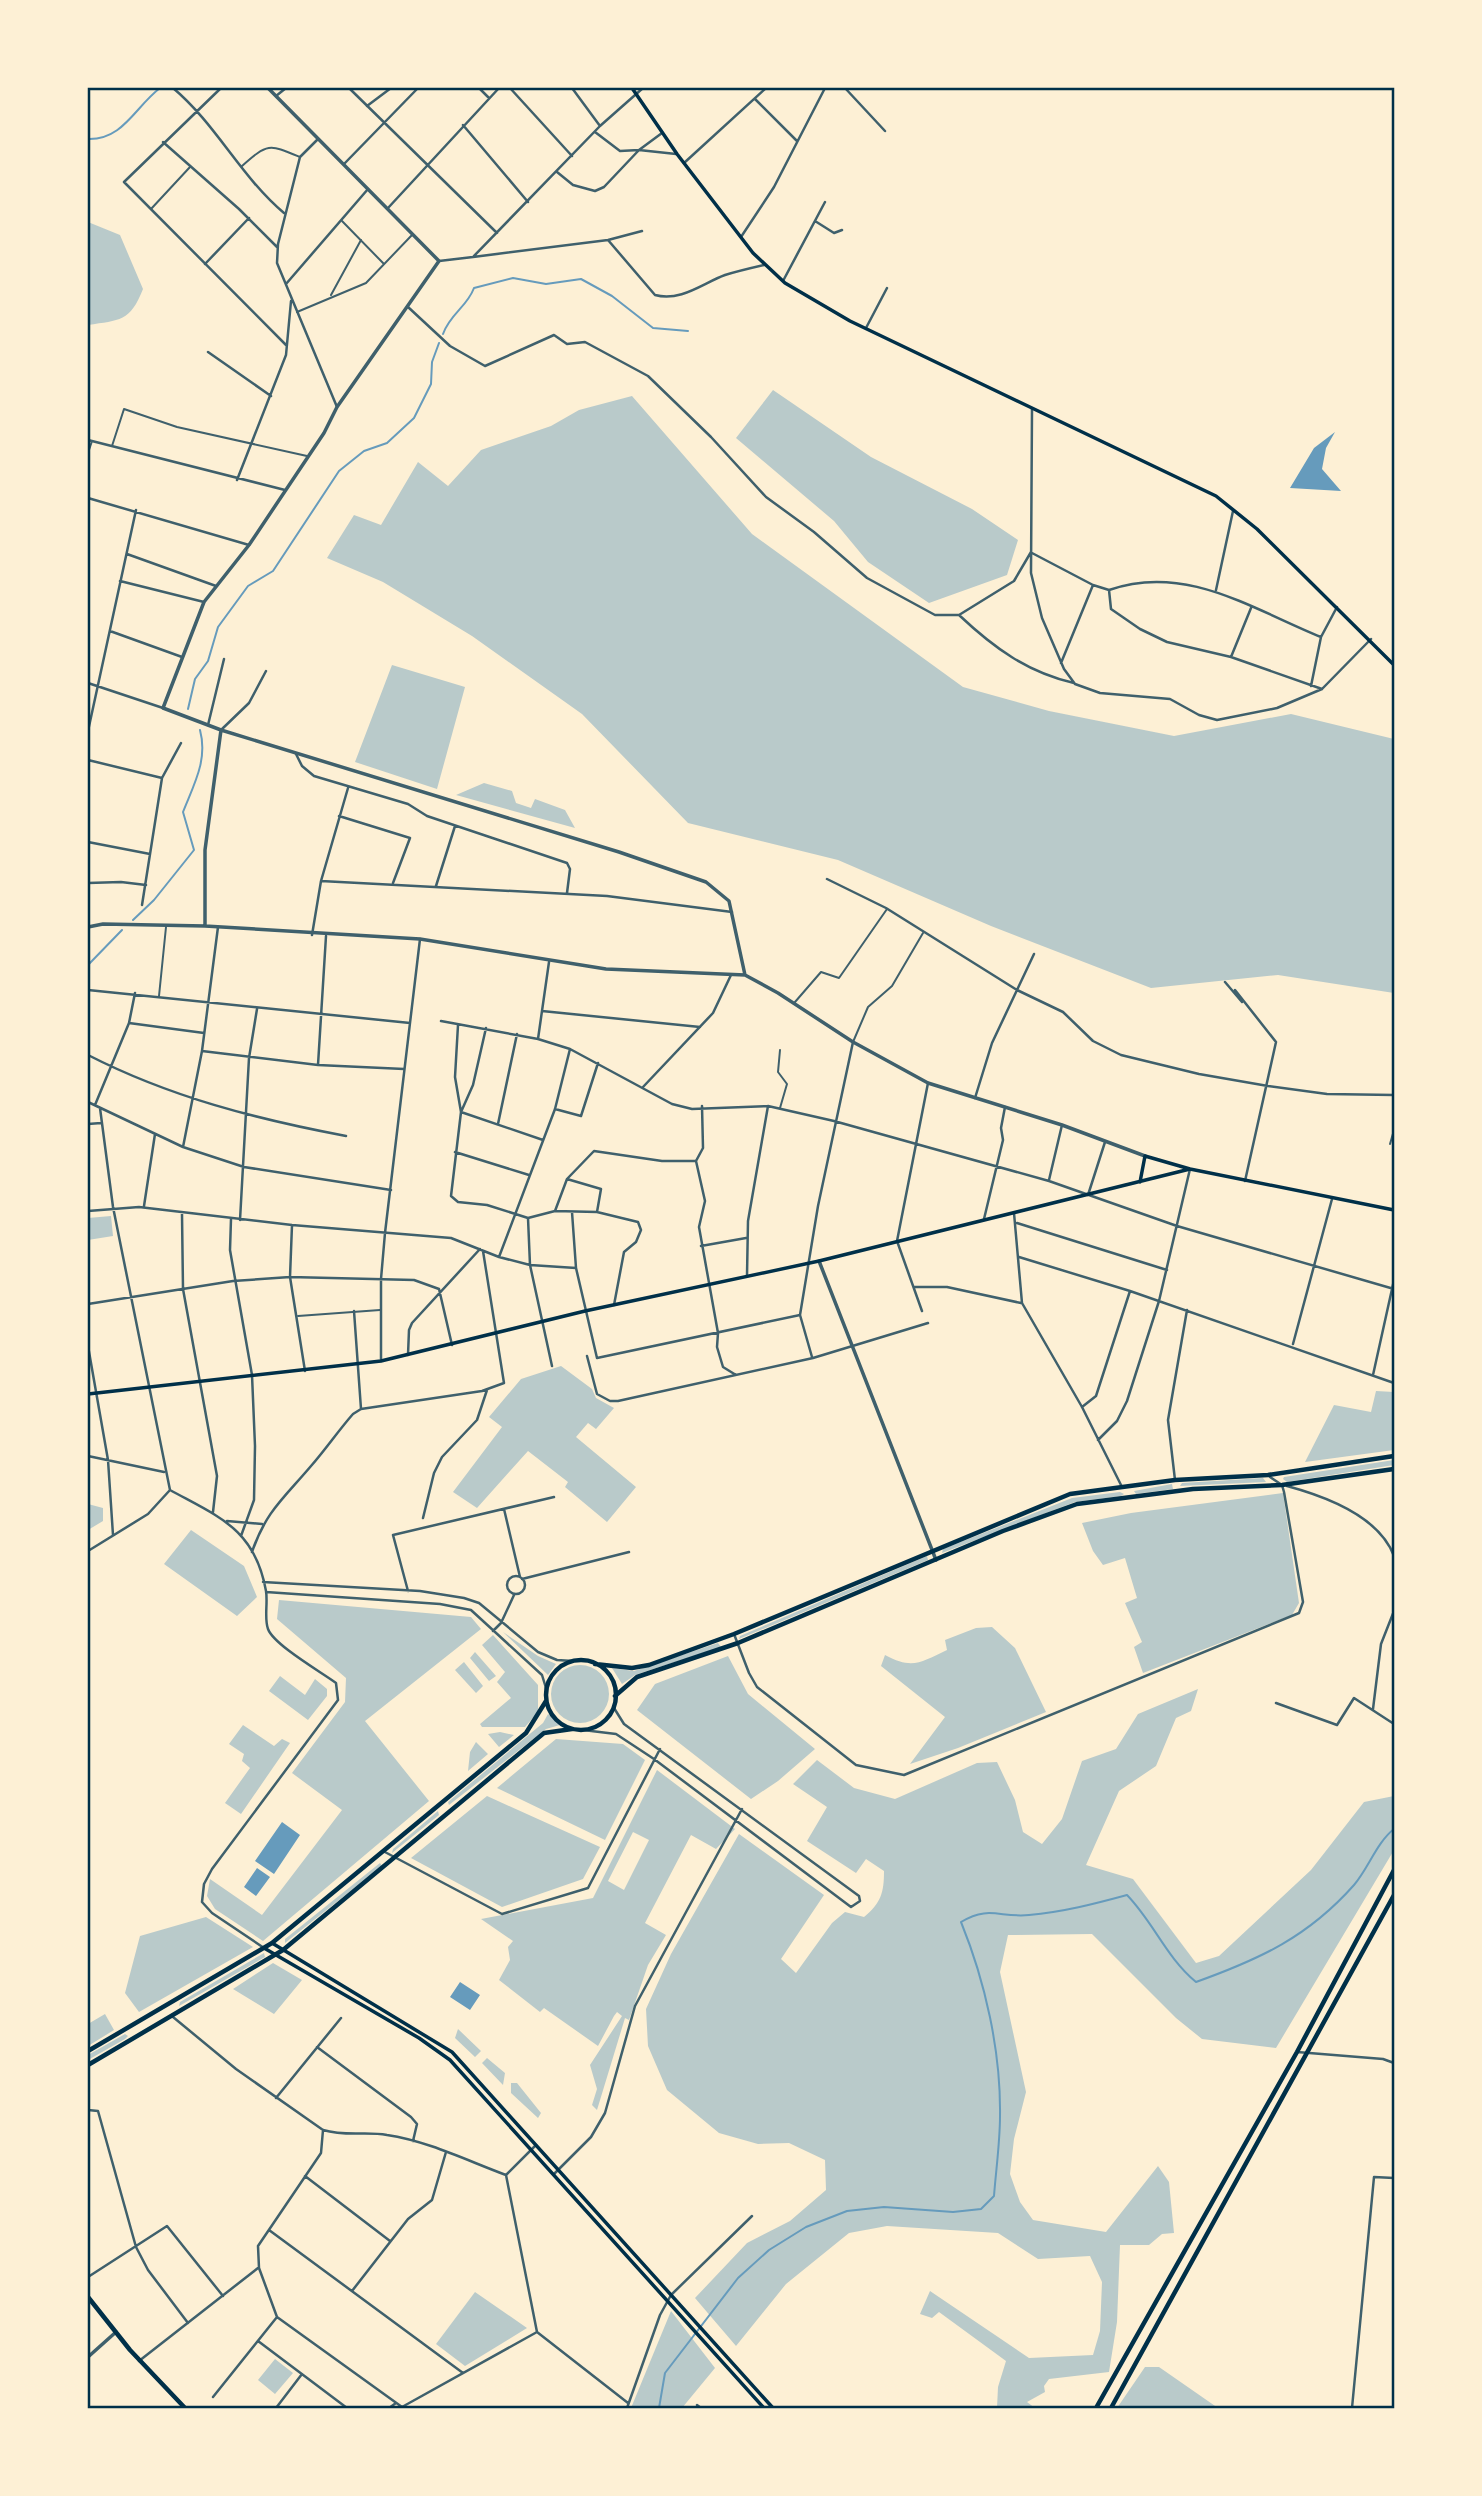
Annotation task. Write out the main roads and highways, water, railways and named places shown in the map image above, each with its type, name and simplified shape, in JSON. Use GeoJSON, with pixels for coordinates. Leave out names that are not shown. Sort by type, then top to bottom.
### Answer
{"type":"FeatureCollection","features":[{"type":"Feature","properties":{"kind":"main road"},"geometry":{"type":"LineString","coordinates":[[632,88],[677,154],[741,237],[764,265],[783,281],[866,329],[1198,487],[1233,510],[1371,639],[1395,665]]}},
{"type":"Feature","properties":{"kind":"main road"},"geometry":{"type":"LineString","coordinates":[[1140,1182],[1145,1156],[1245,1181],[1394,1209]]}},
{"type":"Feature","properties":{"kind":"main road"},"geometry":{"type":"LineString","coordinates":[[88,1394],[381,1361],[584,1311],[819,1261],[1190,1169]]}},
{"type":"Feature","properties":{"kind":"main road"},"geometry":{"type":"LineString","coordinates":[[572,1729],[551,1714],[546,1701],[546,1689],[556,1671],[573,1661],[632,1668],[649,1665],[734,1634],[1070,1494],[1175,1480],[1268,1475],[1395,1456]]}},
{"type":"Feature","properties":{"kind":"main road"},"geometry":{"type":"LineString","coordinates":[[615,1696],[637,1678],[738,1643],[1077,1504],[1192,1489],[1282,1485],[1395,1469]]}},
{"type":"Feature","properties":{"kind":"main road"},"geometry":{"type":"LineString","coordinates":[[88,2064],[173,2017],[283,1950],[544,1734],[598,1726],[614,1708],[615,1696],[613,1683],[606,1671],[595,1664]]}},
{"type":"Feature","properties":{"kind":"main road"},"geometry":{"type":"LineString","coordinates":[[88,2051],[272,1943],[527,1733],[546,1701]]}},
{"type":"Feature","properties":{"kind":"main road"},"geometry":{"type":"LineString","coordinates":[[1096,2409],[1297,2052],[1395,1870]]}},
{"type":"Feature","properties":{"kind":"main road"},"geometry":{"type":"LineString","coordinates":[[1111,2409],[1395,1895]]}},
{"type":"Feature","properties":{"kind":"main road"},"geometry":{"type":"LineString","coordinates":[[272,1943],[444,2045],[537,2144],[773,2409]]}},
{"type":"Feature","properties":{"kind":"main road"},"geometry":{"type":"LineString","coordinates":[[264,1948],[438,2049],[764,2409]]}},
{"type":"Feature","properties":{"kind":"main road"},"geometry":{"type":"LineString","coordinates":[[88,2297],[139,2361],[185,2409]]}},
{"type":"Feature","properties":{"kind":"water"},"geometry":{"type":"Polygon","coordinates":[[[1335,432],[1326,448],[1322,469],[1341,491],[1290,488],[1314,448],[1335,432]]]}},
{"type":"Feature","properties":{"kind":"water"},"geometry":{"type":"Polygon","coordinates":[[[282,1822],[300,1835],[274,1874],[255,1861],[282,1822]]]}},
{"type":"Feature","properties":{"kind":"water"},"geometry":{"type":"Polygon","coordinates":[[[257,1868],[270,1877],[256,1896],[244,1887],[257,1868]]]}},
{"type":"Feature","properties":{"kind":"water"},"geometry":{"type":"Polygon","coordinates":[[[460,1982],[480,1995],[470,2010],[450,1997],[460,1982]]]}},
{"type":"Feature","properties":{"kind":"waterway"},"geometry":{"type":"LineString","coordinates":[[88,139],[100,138],[120,128],[160,88]]}},
{"type":"Feature","properties":{"kind":"waterway"},"geometry":{"type":"LineString","coordinates":[[443,334],[474,288],[513,278],[546,284],[581,279],[612,296],[653,328],[688,331]]}},
{"type":"Feature","properties":{"kind":"waterway"},"geometry":{"type":"LineString","coordinates":[[188,709],[195,679],[208,661],[218,627],[248,586],[273,571],[339,471],[364,451],[387,443],[414,418],[431,384],[432,362],[439,343]]}},
{"type":"Feature","properties":{"kind":"waterway"},"geometry":{"type":"LineString","coordinates":[[133,920],[154,900],[194,850],[183,812],[201,762],[200,730]]}},
{"type":"Feature","properties":{"kind":"waterway"},"geometry":{"type":"LineString","coordinates":[[88,965],[122,930]]}},
{"type":"Feature","properties":{"kind":"waterway"},"geometry":{"type":"LineString","coordinates":[[659,2408],[665,2373],[738,2278],[769,2250],[806,2227],[847,2211],[884,2207],[953,2212],[981,2209],[994,2196],[1000,2126],[998,2067],[984,1992],[961,1922],[987,1913],[1029,1915],[1054,1912],[1127,1895],[1176,1962],[1196,1982],[1262,1955],[1319,1919],[1354,1885],[1394,1829]]}}]}
